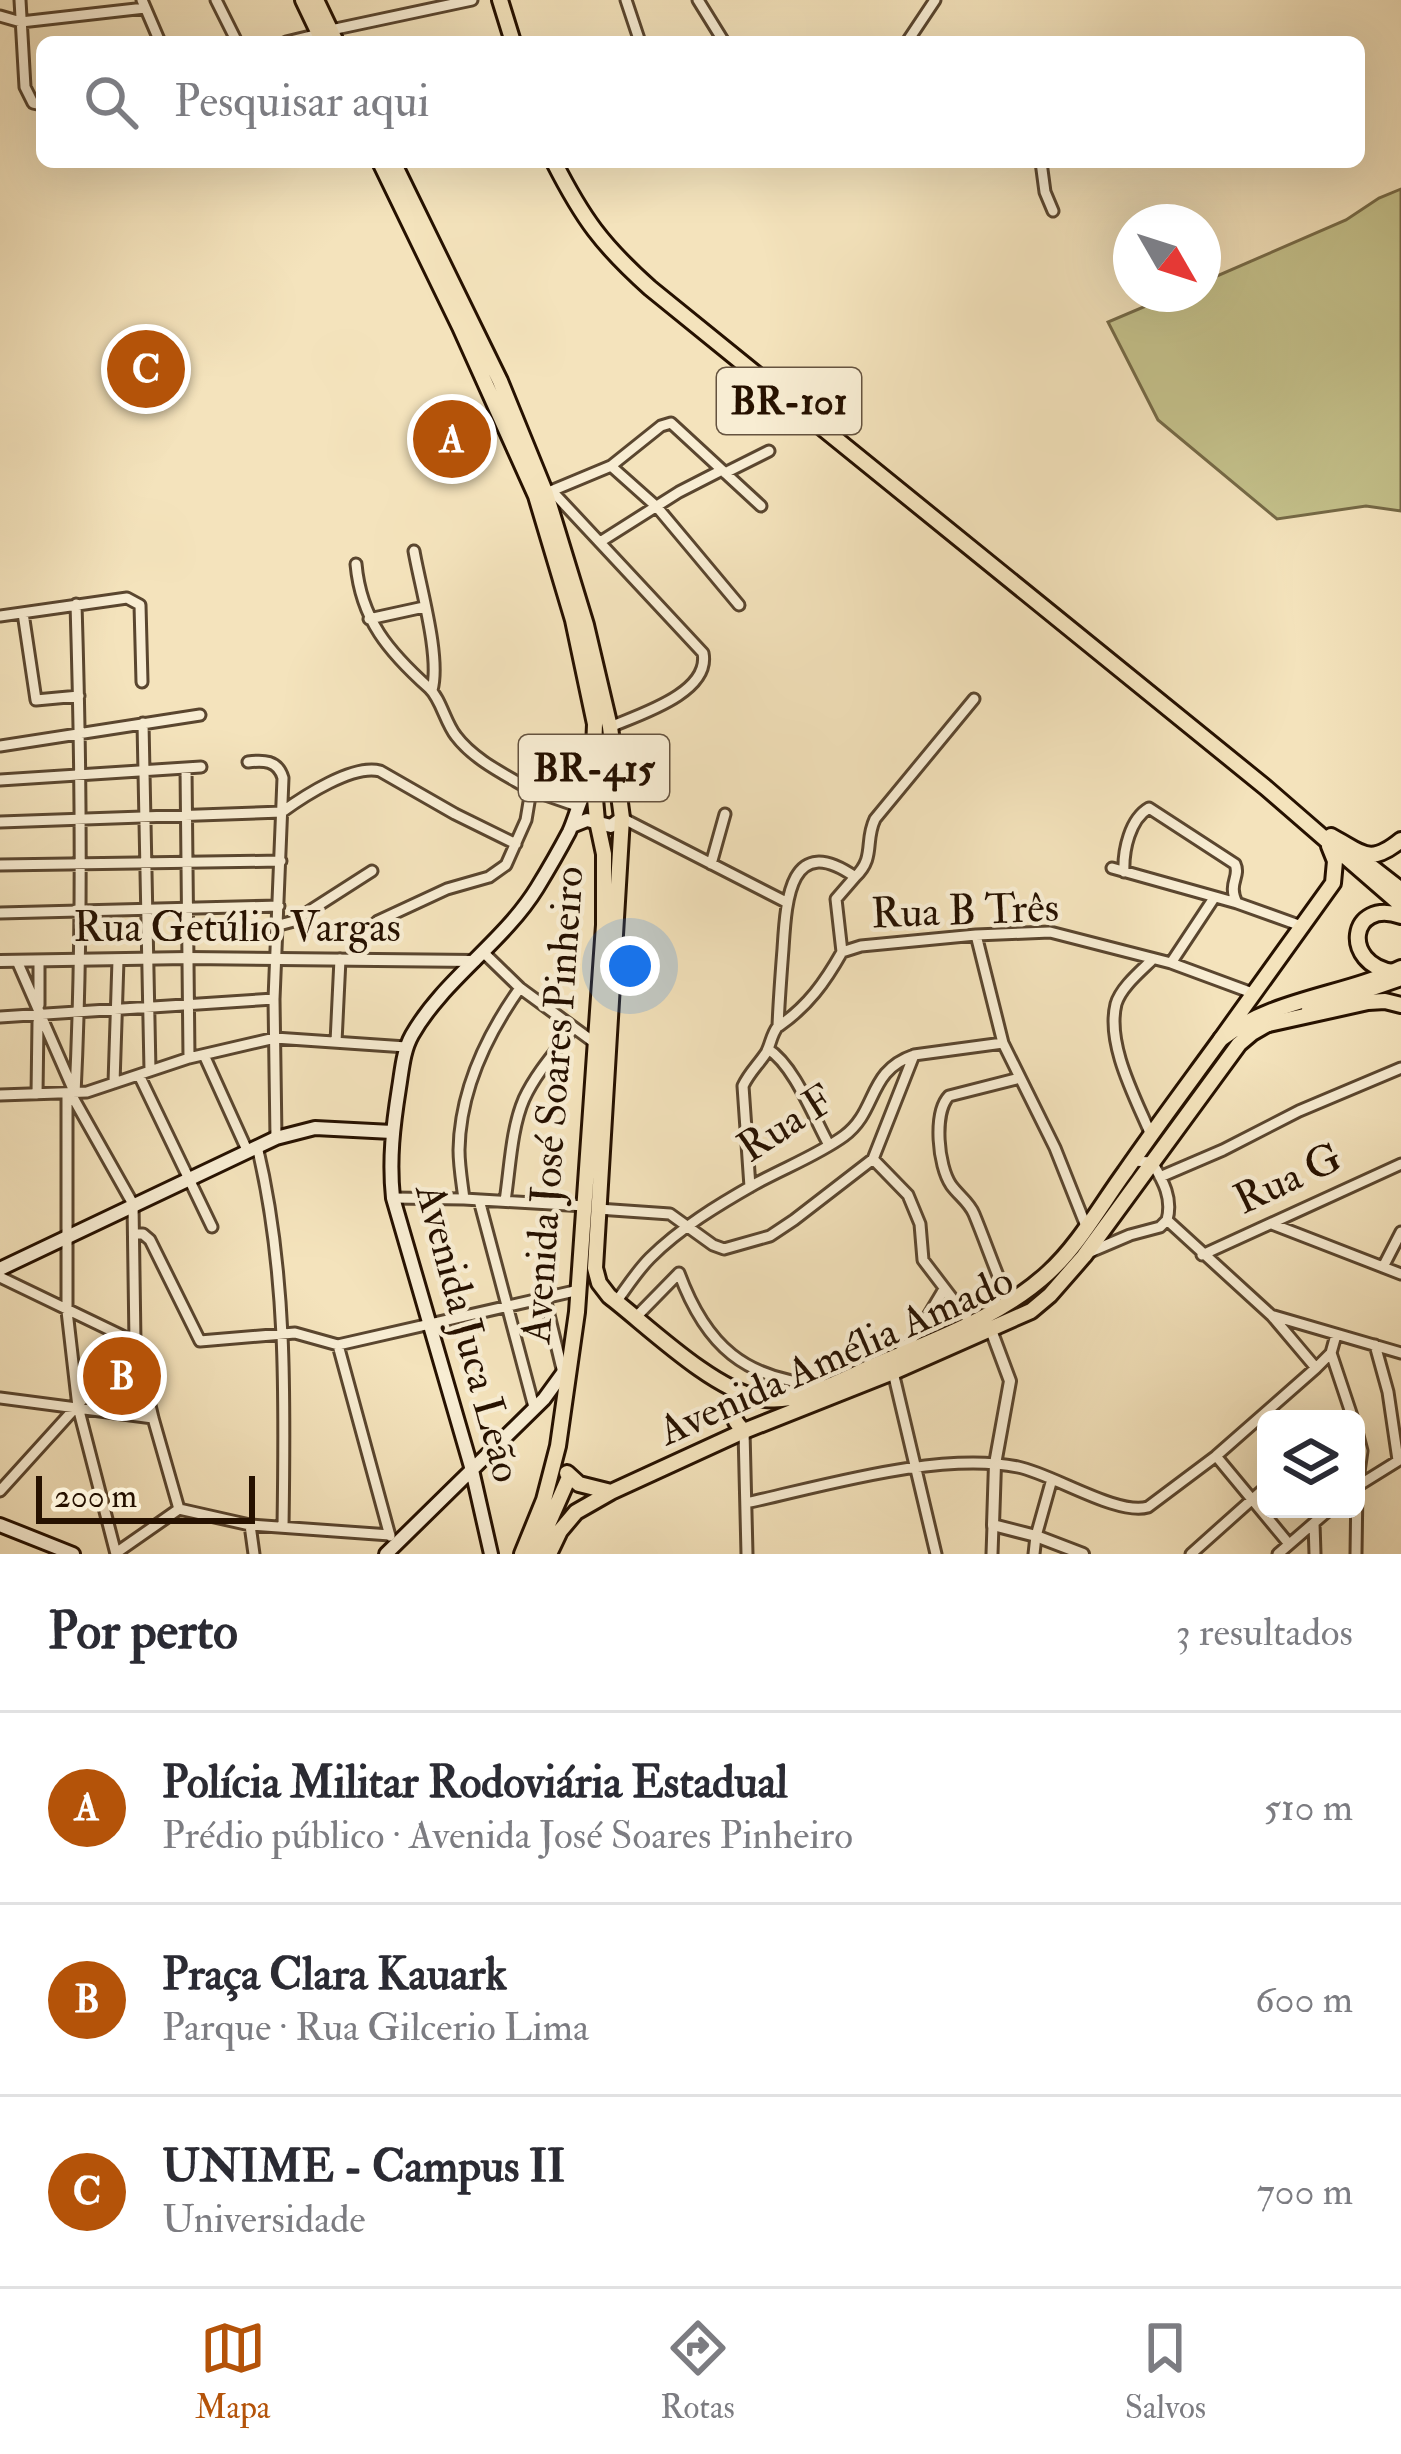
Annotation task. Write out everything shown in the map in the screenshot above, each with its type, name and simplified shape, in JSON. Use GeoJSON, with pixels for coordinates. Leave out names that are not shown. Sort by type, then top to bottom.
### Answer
{"type":"FeatureCollection","features":[{"type":"Feature","properties":{"kind":"main road"},"geometry":{"type":"LineString","coordinates":[[303,0],[326,36]]}},
{"type":"Feature","properties":{"kind":"main road"},"geometry":{"type":"LineString","coordinates":[[316,0],[327,36]]}},
{"type":"Feature","properties":{"kind":"main road"},"geometry":{"type":"LineString","coordinates":[[500,0],[510,36]]}},
{"type":"Feature","properties":{"kind":"main road","name":"Avenida José Soares Pinheiro"},"geometry":{"type":"LineString","coordinates":[[383,168],[536,496],[573,620],[596,724],[593,776],[604,854],[604,925],[591,1207],[595,1268],[599,1283],[613,1299]]}},
{"type":"Feature","properties":{"kind":"main road","name":"Avenida José Soares Pinheiro"},"geometry":{"type":"LineString","coordinates":[[396,168],[549,492],[586,625],[617,776],[622,818],[591,1207],[558,1446]]}},
{"type":"Feature","properties":{"kind":"main road","name":"BR-101"},"geometry":{"type":"LineString","coordinates":[[557,168],[591,228],[650,288],[1329,839],[1401,905]]}},
{"type":"Feature","properties":{"kind":"main road"},"geometry":{"type":"LineString","coordinates":[[593,776],[602,768],[617,776]]}},
{"type":"Feature","properties":{"kind":"main road","name":"Avenida Juca Leão"},"geometry":{"type":"LineString","coordinates":[[491,1554],[472,1470],[393,1198],[392,1132],[406,1047],[420,1022],[535,891],[572,826],[593,776]]}},
{"type":"Feature","properties":{"kind":"main road"},"geometry":{"type":"LineString","coordinates":[[572,826],[597,821],[611,826],[622,818]]}},
{"type":"Feature","properties":{"kind":"main road"},"geometry":{"type":"LineString","coordinates":[[1329,839],[1373,856],[1401,840]]}},
{"type":"Feature","properties":{"kind":"main road","name":"BR-101"},"geometry":{"type":"LineString","coordinates":[[1329,839],[1401,890]]}},
{"type":"Feature","properties":{"kind":"main road","name":"Avenida Amélia Amado"},"geometry":{"type":"LineString","coordinates":[[549,1554],[576,1512],[611,1492],[894,1364],[965,1316],[1009,1302],[1051,1271],[1333,883],[1335,861],[1329,839]]}},
{"type":"Feature","properties":{"kind":"main road"},"geometry":{"type":"LineString","coordinates":[[1398,972],[1369,963],[1358,947],[1358,935],[1372,913],[1384,910],[1401,916]]}},
{"type":"Feature","properties":{"kind":"main road"},"geometry":{"type":"LineString","coordinates":[[1264,1025],[1398,972]]}},
{"type":"Feature","properties":{"kind":"main road"},"geometry":{"type":"LineString","coordinates":[[1221,1039],[1261,1014],[1398,972]]}},
{"type":"Feature","properties":{"kind":"main road"},"geometry":{"type":"LineString","coordinates":[[1264,1025],[1368,1001],[1401,1005]]}},
{"type":"Feature","properties":{"kind":"main road","name":"Avenida Amélia Amado"},"geometry":{"type":"LineString","coordinates":[[613,1299],[708,1373],[757,1398],[788,1398],[991,1330],[1050,1295],[1084,1256],[1239,1044],[1264,1025]]}},
{"type":"Feature","properties":{"kind":"main road"},"geometry":{"type":"LineString","coordinates":[[0,1273],[65,1236],[276,1138],[316,1128],[392,1132]]}},
{"type":"Feature","properties":{"kind":"main road"},"geometry":{"type":"LineString","coordinates":[[577,1312],[589,1297],[613,1299]]}},
{"type":"Feature","properties":{"kind":"main road"},"geometry":{"type":"LineString","coordinates":[[390,1546],[554,1388],[567,1368]]}},
{"type":"Feature","properties":{"kind":"main road"},"geometry":{"type":"LineString","coordinates":[[744,1431],[733,1412],[738,1402],[757,1398],[766,1414],[762,1425]]}},
{"type":"Feature","properties":{"kind":"main road"},"geometry":{"type":"LineString","coordinates":[[534,1407],[564,1413]]}},
{"type":"Feature","properties":{"kind":"main road"},"geometry":{"type":"LineString","coordinates":[[558,1446],[568,1477],[611,1492]]}},
{"type":"Feature","properties":{"kind":"main road","name":"BR-415"},"geometry":{"type":"LineString","coordinates":[[522,1554],[544,1500],[558,1446]]}},
{"type":"Feature","properties":{"kind":"main road"},"geometry":{"type":"LineString","coordinates":[[535,1554],[568,1477]]}},
{"type":"Feature","properties":{"kind":"main road"},"geometry":{"type":"LineString","coordinates":[[453,1488],[479,1496]]}},
{"type":"Feature","properties":{"kind":"main road"},"geometry":{"type":"LineString","coordinates":[[0,1525],[73,1554]]}},
{"type":"Feature","properties":{"kind":"street"},"geometry":{"type":"LineString","coordinates":[[20,0],[25,87],[29,99],[36,102]]}},
{"type":"Feature","properties":{"kind":"street"},"geometry":{"type":"LineString","coordinates":[[216,0],[233,36]]}},
{"type":"Feature","properties":{"kind":"street"},"geometry":{"type":"LineString","coordinates":[[331,36],[472,0]]}},
{"type":"Feature","properties":{"kind":"street"},"geometry":{"type":"LineString","coordinates":[[626,0],[638,36]]}},
{"type":"Feature","properties":{"kind":"street"},"geometry":{"type":"LineString","coordinates":[[698,0],[720,36]]}},
{"type":"Feature","properties":{"kind":"street"},"geometry":{"type":"LineString","coordinates":[[912,36],[935,0]]}},
{"type":"Feature","properties":{"kind":"street"},"geometry":{"type":"LineString","coordinates":[[0,16],[21,22],[143,4],[157,36]]}},
{"type":"Feature","properties":{"kind":"street"},"geometry":{"type":"LineString","coordinates":[[1042,168],[1053,211]]}},
{"type":"Feature","properties":{"kind":"street"},"geometry":{"type":"LineString","coordinates":[[610,727],[674,700],[702,672],[704,653],[549,492],[611,466],[666,422],[760,506]]}},
{"type":"Feature","properties":{"kind":"street"},"geometry":{"type":"LineString","coordinates":[[600,542],[657,507],[770,451]]}},
{"type":"Feature","properties":{"kind":"street"},"geometry":{"type":"LineString","coordinates":[[611,466],[657,507],[739,605]]}},
{"type":"Feature","properties":{"kind":"street"},"geometry":{"type":"LineString","coordinates":[[414,551],[431,644],[432,690]]}},
{"type":"Feature","properties":{"kind":"street"},"geometry":{"type":"LineString","coordinates":[[356,564],[369,619],[408,671],[432,690],[447,724],[463,744],[532,790],[577,806]]}},
{"type":"Feature","properties":{"kind":"street"},"geometry":{"type":"LineString","coordinates":[[0,616],[134,600],[140,605],[142,682]]}},
{"type":"Feature","properties":{"kind":"street"},"geometry":{"type":"LineString","coordinates":[[76,604],[80,962],[65,1236],[67,1310],[78,1407],[116,1554],[179,1509],[390,1546],[338,1345]]}},
{"type":"Feature","properties":{"kind":"street"},"geometry":{"type":"LineString","coordinates":[[369,619],[424,607]]}},
{"type":"Feature","properties":{"kind":"street"},"geometry":{"type":"LineString","coordinates":[[23,613],[36,700],[79,696]]}},
{"type":"Feature","properties":{"kind":"street"},"geometry":{"type":"LineString","coordinates":[[842,952],[836,899],[869,859],[875,819],[974,699]]}},
{"type":"Feature","properties":{"kind":"street"},"geometry":{"type":"LineString","coordinates":[[0,746],[200,715]]}},
{"type":"Feature","properties":{"kind":"street"},"geometry":{"type":"LineString","coordinates":[[143,723],[149,1007],[145,1073],[212,1227]]}},
{"type":"Feature","properties":{"kind":"street"},"geometry":{"type":"LineString","coordinates":[[248,762],[267,761],[281,770],[274,999],[276,1138]]}},
{"type":"Feature","properties":{"kind":"street"},"geometry":{"type":"LineString","coordinates":[[0,781],[201,767]]}},
{"type":"Feature","properties":{"kind":"street"},"geometry":{"type":"LineString","coordinates":[[186,769],[189,1058]]}},
{"type":"Feature","properties":{"kind":"street"},"geometry":{"type":"LineString","coordinates":[[0,822],[282,812],[312,792],[362,771],[376,770],[517,844]]}},
{"type":"Feature","properties":{"kind":"street"},"geometry":{"type":"LineString","coordinates":[[356,959],[362,936],[378,921],[446,889],[489,877],[506,865],[526,820],[532,790]]}},
{"type":"Feature","properties":{"kind":"street"},"geometry":{"type":"LineString","coordinates":[[1237,903],[1231,887],[1238,870],[1235,864],[1149,808],[1142,811],[1118,870],[1304,927]]}},
{"type":"Feature","properties":{"kind":"street"},"geometry":{"type":"LineString","coordinates":[[711,864],[725,814]]}},
{"type":"Feature","properties":{"kind":"street"},"geometry":{"type":"LineString","coordinates":[[622,818],[786,902]]}},
{"type":"Feature","properties":{"kind":"street"},"geometry":{"type":"LineString","coordinates":[[0,865],[281,861]]}},
{"type":"Feature","properties":{"kind":"street"},"geometry":{"type":"LineString","coordinates":[[750,1187],[743,1086],[769,1049],[778,1026],[786,902],[794,876],[808,865],[825,862],[855,877]]}},
{"type":"Feature","properties":{"kind":"street"},"geometry":{"type":"LineString","coordinates":[[279,925],[294,921],[372,871]]}},
{"type":"Feature","properties":{"kind":"street"},"geometry":{"type":"LineString","coordinates":[[1172,963],[1214,898]]}},
{"type":"Feature","properties":{"kind":"street"},"geometry":{"type":"LineString","coordinates":[[0,914],[279,906]]}},
{"type":"Feature","properties":{"kind":"street","name":"Rua B Três"},"geometry":{"type":"LineString","coordinates":[[778,1026],[815,995],[842,952],[976,935],[1061,933],[1172,963],[1255,994]]}},
{"type":"Feature","properties":{"kind":"street"},"geometry":{"type":"LineString","coordinates":[[976,935],[1003,1042],[1055,1148],[1086,1226]]}},
{"type":"Feature","properties":{"kind":"street"},"geometry":{"type":"LineString","coordinates":[[479,957],[596,1043]]}},
{"type":"Feature","properties":{"kind":"street","name":"Rua Getúlio Vargas"},"geometry":{"type":"LineString","coordinates":[[0,961],[479,957]]}},
{"type":"Feature","properties":{"kind":"street"},"geometry":{"type":"LineString","coordinates":[[1151,1135],[1121,1063],[1115,1016],[1121,995],[1153,958]]}},
{"type":"Feature","properties":{"kind":"street"},"geometry":{"type":"LineString","coordinates":[[336,1042],[340,959]]}},
{"type":"Feature","properties":{"kind":"street"},"geometry":{"type":"LineString","coordinates":[[114,1083],[118,960]]}},
{"type":"Feature","properties":{"kind":"street"},"geometry":{"type":"LineString","coordinates":[[17,962],[71,1094],[133,1204],[135,1342],[179,1509]]}},
{"type":"Feature","properties":{"kind":"street"},"geometry":{"type":"LineString","coordinates":[[38,1094],[39,962]]}},
{"type":"Feature","properties":{"kind":"street"},"geometry":{"type":"LineString","coordinates":[[464,1199],[459,1151],[467,1096],[486,1041],[520,988]]}},
{"type":"Feature","properties":{"kind":"street"},"geometry":{"type":"LineString","coordinates":[[0,1017],[274,999]]}},
{"type":"Feature","properties":{"kind":"street"},"geometry":{"type":"LineString","coordinates":[[505,1201],[524,1099],[574,1029]]}},
{"type":"Feature","properties":{"kind":"street"},"geometry":{"type":"LineString","coordinates":[[0,1095],[95,1090],[189,1058],[275,1038],[406,1047]]}},
{"type":"Feature","properties":{"kind":"street"},"geometry":{"type":"LineString","coordinates":[[393,1198],[670,1214],[721,1249],[754,1242],[789,1225],[873,1159],[914,1055],[1003,1042]]}},
{"type":"Feature","properties":{"kind":"street"},"geometry":{"type":"LineString","coordinates":[[769,1049],[792,1076],[829,1145]]}},
{"type":"Feature","properties":{"kind":"street"},"geometry":{"type":"LineString","coordinates":[[204,1055],[252,1148],[271,1208],[282,1333],[283,1527]]}},
{"type":"Feature","properties":{"kind":"street","name":"Rua F"},"geometry":{"type":"LineString","coordinates":[[613,1299],[688,1225],[829,1145],[857,1124],[875,1086],[900,1060],[914,1055]]}},
{"type":"Feature","properties":{"kind":"street"},"geometry":{"type":"LineString","coordinates":[[1160,1177],[1401,1068]]}},
{"type":"Feature","properties":{"kind":"street"},"geometry":{"type":"LineString","coordinates":[[1009,1302],[973,1211],[944,1168],[940,1111],[949,1096],[1020,1078]]}},
{"type":"Feature","properties":{"kind":"street"},"geometry":{"type":"LineString","coordinates":[[873,1159],[908,1195],[920,1224],[923,1259],[965,1316]]}},
{"type":"Feature","properties":{"kind":"street"},"geometry":{"type":"LineString","coordinates":[[1084,1256],[1130,1234],[1160,1227],[1167,1220],[1170,1208],[1152,1162],[1132,1161]]}},
{"type":"Feature","properties":{"kind":"street","name":"Rua G"},"geometry":{"type":"LineString","coordinates":[[1202,1255],[1401,1164]]}},
{"type":"Feature","properties":{"kind":"street"},"geometry":{"type":"LineString","coordinates":[[1108,1196],[1105,1212],[1130,1234]]}},
{"type":"Feature","properties":{"kind":"street"},"geometry":{"type":"LineString","coordinates":[[479,1200],[534,1407]]}},
{"type":"Feature","properties":{"kind":"street"},"geometry":{"type":"LineString","coordinates":[[1167,1220],[1273,1316],[1316,1368]]}},
{"type":"Feature","properties":{"kind":"street"},"geometry":{"type":"LineString","coordinates":[[1270,1224],[1401,1274]]}},
{"type":"Feature","properties":{"kind":"street"},"geometry":{"type":"LineString","coordinates":[[1383,1267],[1401,1232]]}},
{"type":"Feature","properties":{"kind":"street"},"geometry":{"type":"LineString","coordinates":[[134,1234],[150,1240],[200,1341],[295,1333],[338,1345],[579,1290]]}},
{"type":"Feature","properties":{"kind":"street"},"geometry":{"type":"LineString","coordinates":[[0,1273],[135,1342]]}},
{"type":"Feature","properties":{"kind":"street"},"geometry":{"type":"LineString","coordinates":[[636,1317],[679,1274],[702,1324],[749,1368],[791,1383],[830,1385]]}},
{"type":"Feature","properties":{"kind":"street"},"geometry":{"type":"LineString","coordinates":[[936,1554],[894,1364],[944,1289]]}},
{"type":"Feature","properties":{"kind":"street","name":"Avenida José Soares Pinheiro"},"geometry":{"type":"LineString","coordinates":[[545,1298],[567,1368]]}},
{"type":"Feature","properties":{"kind":"street"},"geometry":{"type":"LineString","coordinates":[[933,1311],[943,1306],[965,1316]]}},
{"type":"Feature","properties":{"kind":"street"},"geometry":{"type":"LineString","coordinates":[[1273,1316],[1401,1353]]}},
{"type":"Feature","properties":{"kind":"street"},"geometry":{"type":"LineString","coordinates":[[991,1330],[1010,1381],[995,1464],[992,1554]]}},
{"type":"Feature","properties":{"kind":"street"},"geometry":{"type":"LineString","coordinates":[[746,1503],[916,1467],[995,1464],[1024,1468],[1139,1510],[1216,1456],[1316,1368],[1331,1353],[1336,1335]]}},
{"type":"Feature","properties":{"kind":"street"},"geometry":{"type":"LineString","coordinates":[[0,1491],[135,1342]]}},
{"type":"Feature","properties":{"kind":"street"},"geometry":{"type":"LineString","coordinates":[[1365,1481],[1399,1460],[1375,1346]]}},
{"type":"Feature","properties":{"kind":"street"},"geometry":{"type":"LineString","coordinates":[[1331,1353],[1349,1410]]}},
{"type":"Feature","properties":{"kind":"street"},"geometry":{"type":"LineString","coordinates":[[1388,1392],[1401,1379]]}},
{"type":"Feature","properties":{"kind":"street"},"geometry":{"type":"LineString","coordinates":[[0,1398],[152,1418]]}},
{"type":"Feature","properties":{"kind":"street"},"geometry":{"type":"LineString","coordinates":[[744,1431],[746,1554]]}},
{"type":"Feature","properties":{"kind":"street"},"geometry":{"type":"LineString","coordinates":[[1216,1456],[1288,1544]]}},
{"type":"Feature","properties":{"kind":"street"},"geometry":{"type":"LineString","coordinates":[[1034,1554],[1052,1479]]}},
{"type":"Feature","properties":{"kind":"street"},"geometry":{"type":"LineString","coordinates":[[1191,1554],[1257,1494]]}},
{"type":"Feature","properties":{"kind":"street"},"geometry":{"type":"LineString","coordinates":[[1278,1554],[1320,1518]]}},
{"type":"Feature","properties":{"kind":"street"},"geometry":{"type":"LineString","coordinates":[[1356,1518],[1356,1554]]}},
{"type":"Feature","properties":{"kind":"street"},"geometry":{"type":"LineString","coordinates":[[1314,1523],[1316,1554]]}},
{"type":"Feature","properties":{"kind":"street"},"geometry":{"type":"LineString","coordinates":[[250,1525],[254,1554]]}},
{"type":"Feature","properties":{"kind":"street"},"geometry":{"type":"LineString","coordinates":[[993,1525],[1083,1554]]}},
{"type":"Feature","properties":{"kind":"shaded area"},"geometry":{"type":"Polygon","coordinates":[[[1401,189],[1401,511],[1366,506],[1277,519],[1158,420],[1108,322],[1132,312],[1221,312],[1221,274],[1346,220],[1401,189]]]}},
{"type":"Feature","properties":{"kind":"place","name":"UNIME - Campus II"},"geometry":{"type":"Point","coordinates":[146,369]}},
{"type":"Feature","properties":{"kind":"place","name":"Polícia Militar Rodoviária Estadual"},"geometry":{"type":"Point","coordinates":[452,439]}},
{"type":"Feature","properties":{"kind":"place","name":"Praça Clara Kauark"},"geometry":{"type":"Point","coordinates":[122,1376]}}]}
